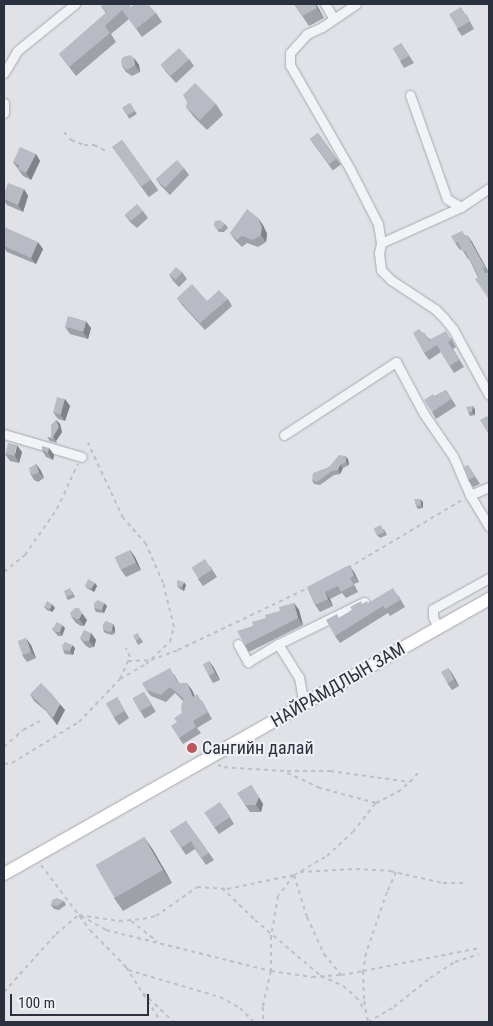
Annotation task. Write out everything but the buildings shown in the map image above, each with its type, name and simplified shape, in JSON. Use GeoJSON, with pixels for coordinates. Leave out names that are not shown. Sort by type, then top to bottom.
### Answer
{"type":"FeatureCollection","features":[{"type":"Feature","properties":{"kind":"main road","name":"НАЙРАМДЛЫН ЗАМ"},"geometry":{"type":"LineString","coordinates":[[4,874],[489,599]]}},
{"type":"Feature","properties":{"kind":"street"},"geometry":{"type":"LineString","coordinates":[[4,73],[17,51],[75,4]]}},
{"type":"Feature","properties":{"kind":"street"},"geometry":{"type":"LineString","coordinates":[[325,4],[334,20]]}},
{"type":"Feature","properties":{"kind":"street"},"geometry":{"type":"LineString","coordinates":[[356,4],[334,20],[307,34],[290,53],[290,65],[350,169],[378,224],[382,243],[379,253],[381,270],[392,280],[435,309],[444,318],[453,329],[489,394]]}},
{"type":"Feature","properties":{"kind":"street"},"geometry":{"type":"LineString","coordinates":[[410,94],[447,199],[461,207]]}},
{"type":"Feature","properties":{"kind":"street"},"geometry":{"type":"LineString","coordinates":[[4,105],[4,113]]}},
{"type":"Feature","properties":{"kind":"street"},"geometry":{"type":"LineString","coordinates":[[382,243],[461,207],[489,188]]}},
{"type":"Feature","properties":{"kind":"street"},"geometry":{"type":"LineString","coordinates":[[284,435],[396,362],[424,414],[453,456],[470,495],[489,527]]}},
{"type":"Feature","properties":{"kind":"street"},"geometry":{"type":"LineString","coordinates":[[4,434],[82,457]]}},
{"type":"Feature","properties":{"kind":"street"},"geometry":{"type":"LineString","coordinates":[[470,495],[489,487]]}},
{"type":"Feature","properties":{"kind":"street"},"geometry":{"type":"LineString","coordinates":[[438,628],[433,617],[433,609],[489,578]]}},
{"type":"Feature","properties":{"kind":"street"},"geometry":{"type":"LineString","coordinates":[[238,644],[248,662],[278,644],[364,602]]}},
{"type":"Feature","properties":{"kind":"street"},"geometry":{"type":"LineString","coordinates":[[278,644],[300,677],[304,704]]}},
{"type":"Feature","properties":{"kind":"path"},"geometry":{"type":"LineString","coordinates":[[64,132],[71,140],[84,145],[94,145],[106,150]]}},
{"type":"Feature","properties":{"kind":"path"},"geometry":{"type":"LineString","coordinates":[[88,443],[123,518],[146,544],[164,583],[174,627],[170,642],[151,660],[128,661]]}},
{"type":"Feature","properties":{"kind":"path"},"geometry":{"type":"LineString","coordinates":[[4,572],[25,555],[57,509],[82,457]]}},
{"type":"Feature","properties":{"kind":"path"},"geometry":{"type":"LineString","coordinates":[[344,570],[470,495]]}},
{"type":"Feature","properties":{"kind":"path"},"geometry":{"type":"LineString","coordinates":[[4,764],[12,763],[79,722],[120,679],[151,660],[178,650],[311,586]]}},
{"type":"Feature","properties":{"kind":"path"},"geometry":{"type":"LineString","coordinates":[[120,679],[130,657],[126,648]]}},
{"type":"Feature","properties":{"kind":"path"},"geometry":{"type":"LineString","coordinates":[[4,747],[23,730],[40,721]]}},
{"type":"Feature","properties":{"kind":"path"},"geometry":{"type":"LineString","coordinates":[[212,757],[222,767],[284,771],[330,771],[410,782]]}},
{"type":"Feature","properties":{"kind":"path"},"geometry":{"type":"LineString","coordinates":[[284,771],[320,788],[376,803]]}},
{"type":"Feature","properties":{"kind":"path"},"geometry":{"type":"LineString","coordinates":[[119,921],[156,916],[198,887],[222,888],[294,875],[327,856],[353,832],[376,803],[398,792],[420,771]]}},
{"type":"Feature","properties":{"kind":"path"},"geometry":{"type":"LineString","coordinates":[[35,857],[78,915],[128,970],[161,1022]]}},
{"type":"Feature","properties":{"kind":"path"},"geometry":{"type":"LineString","coordinates":[[298,873],[346,869],[396,872],[443,882],[467,883]]}},
{"type":"Feature","properties":{"kind":"path"},"geometry":{"type":"LineString","coordinates":[[396,872],[366,953],[364,971],[368,1022],[394,1007],[430,978],[456,962],[479,954]]}},
{"type":"Feature","properties":{"kind":"path"},"geometry":{"type":"LineString","coordinates":[[263,1022],[263,1007],[271,971],[271,936],[278,896],[294,875]]}},
{"type":"Feature","properties":{"kind":"path"},"geometry":{"type":"LineString","coordinates":[[294,875],[307,917],[324,954],[341,975]]}},
{"type":"Feature","properties":{"kind":"path"},"geometry":{"type":"LineString","coordinates":[[222,888],[255,920],[322,976],[343,986],[356,997],[366,1013]]}},
{"type":"Feature","properties":{"kind":"path"},"geometry":{"type":"LineString","coordinates":[[78,915],[106,930],[159,942],[243,966],[322,976],[364,971],[480,948]]}},
{"type":"Feature","properties":{"kind":"path"},"geometry":{"type":"LineString","coordinates":[[4,992],[56,934],[78,915],[131,921],[159,942]]}},
{"type":"Feature","properties":{"kind":"path"},"geometry":{"type":"LineString","coordinates":[[128,970],[220,997],[240,1008],[254,1022]]}},
{"type":"Feature","properties":{"kind":"path"},"geometry":{"type":"LineString","coordinates":[[141,991],[174,1022]]}},
{"type":"Feature","properties":{"kind":"place","name":"Сангийн далай"},"geometry":{"type":"Point","coordinates":[192,748]}}]}
